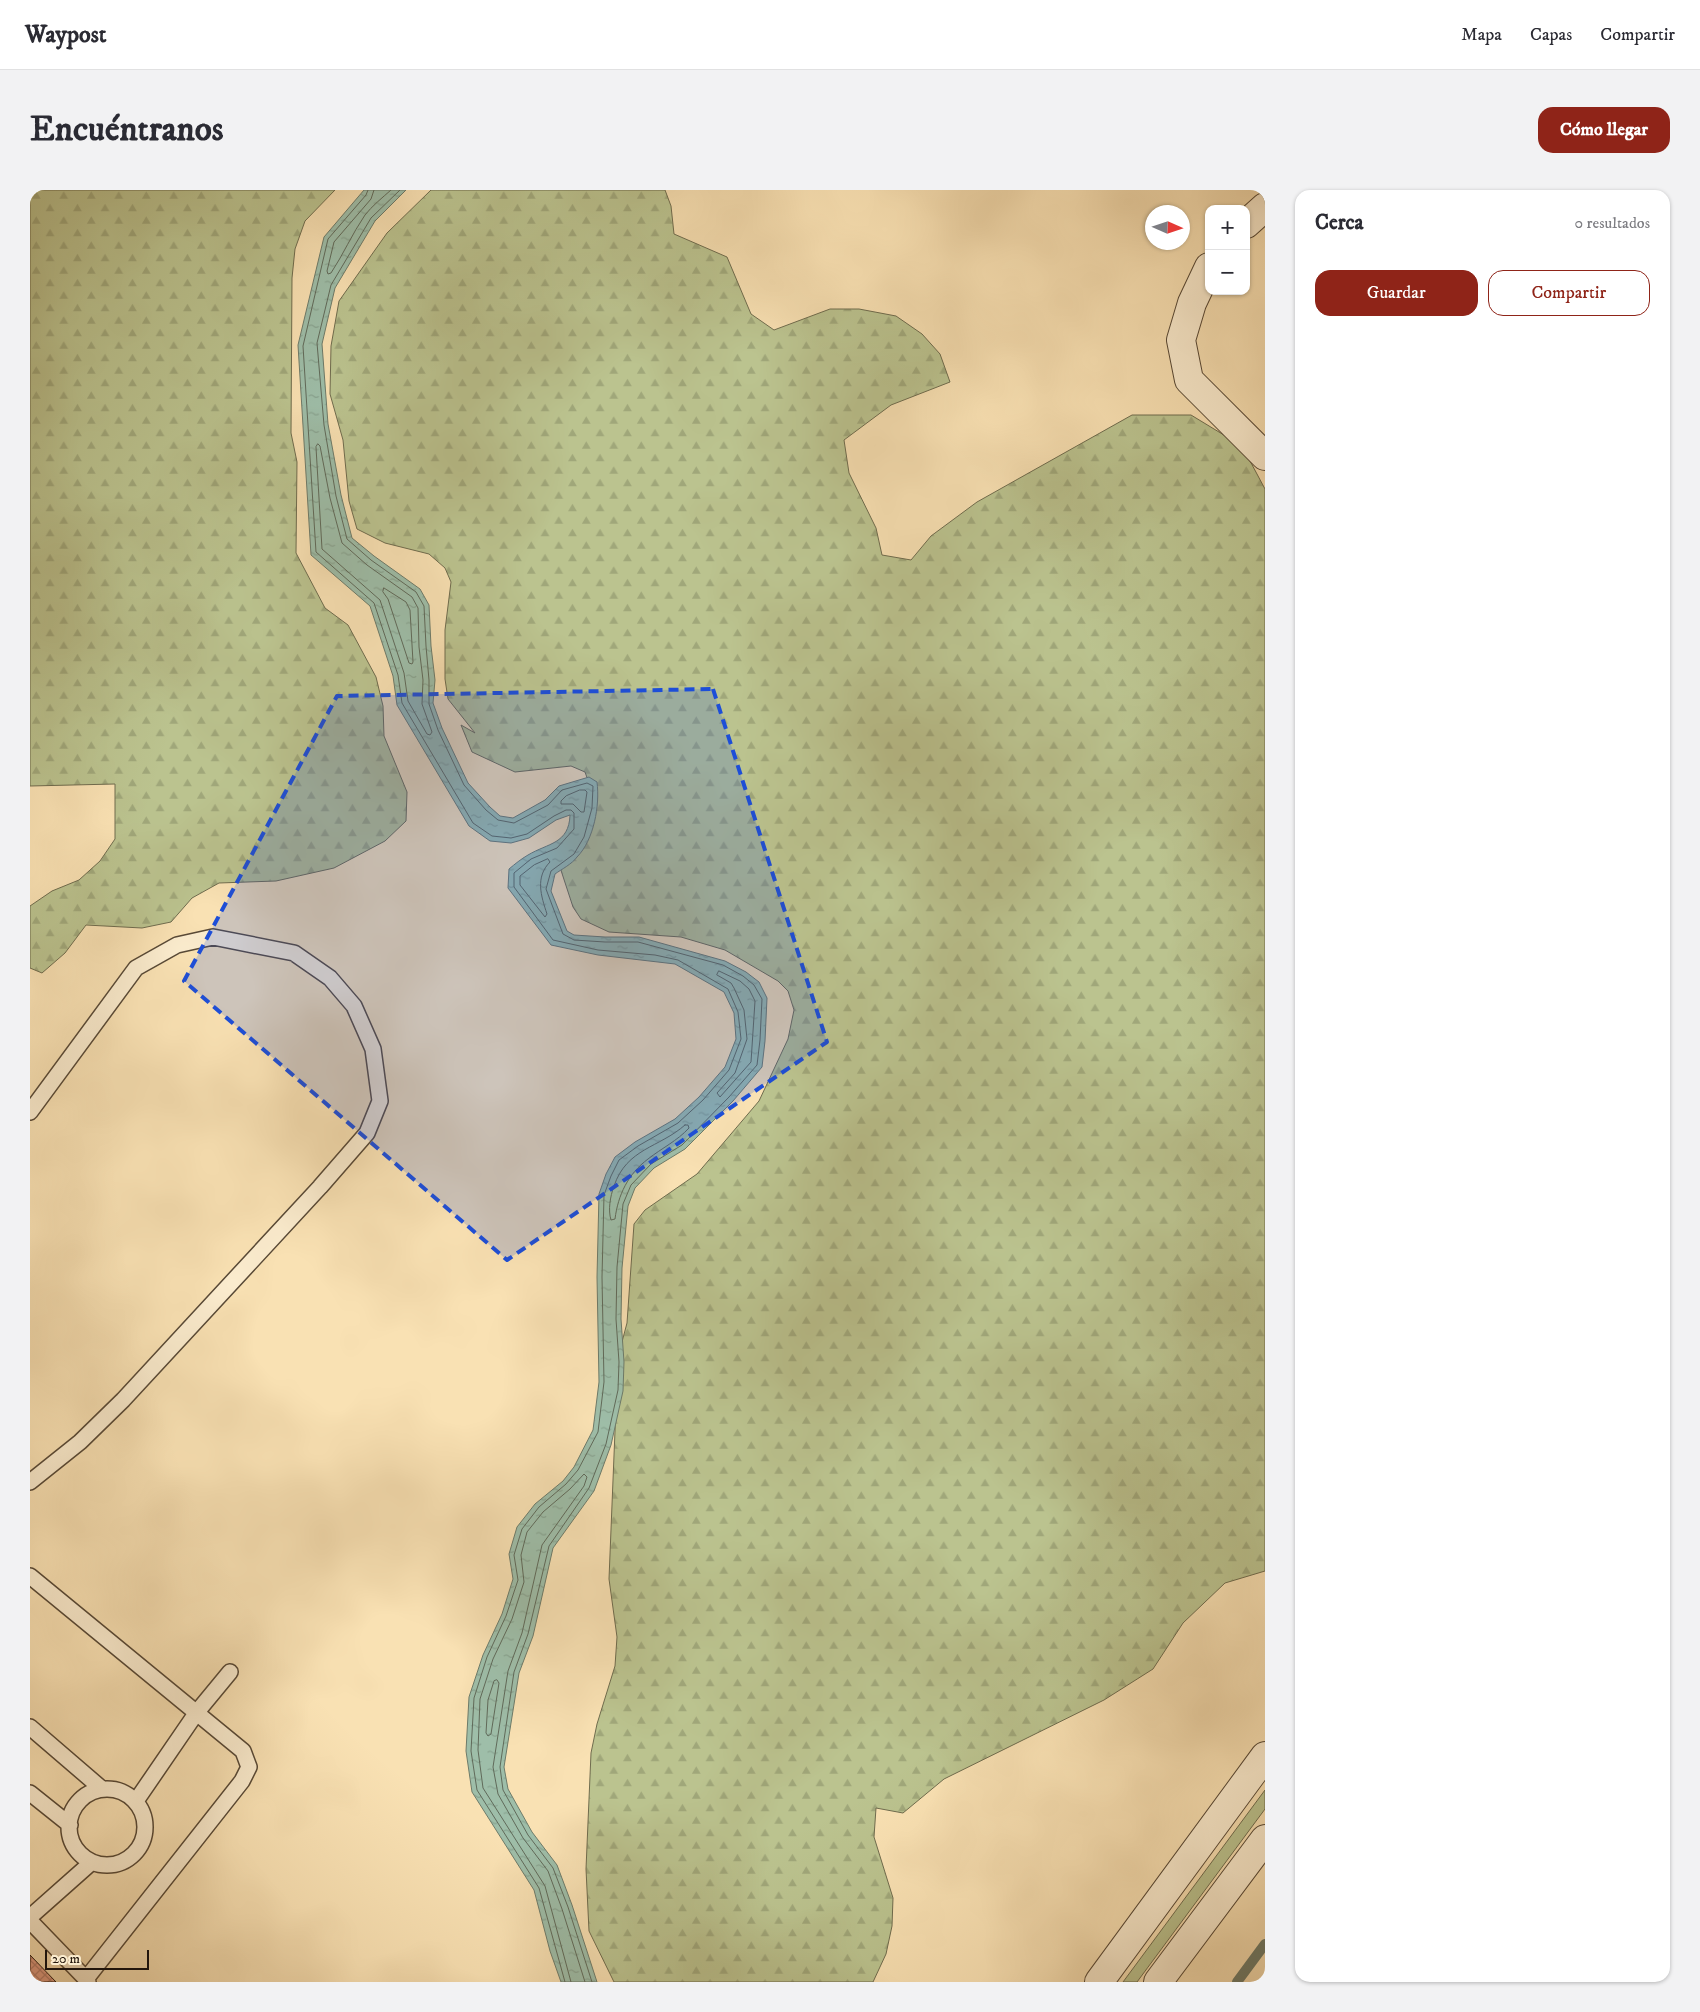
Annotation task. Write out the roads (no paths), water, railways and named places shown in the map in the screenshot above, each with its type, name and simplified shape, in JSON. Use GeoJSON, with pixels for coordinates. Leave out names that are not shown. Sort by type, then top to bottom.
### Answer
{"type":"FeatureCollection","features":[{"type":"Feature","properties":{"kind":"street"},"geometry":{"type":"LineString","coordinates":[[1250,220],[1265,207]]}},
{"type":"Feature","properties":{"kind":"street"},"geometry":{"type":"LineString","coordinates":[[1205,275],[1192,303],[1181,340],[1190,380],[1265,456]]}},
{"type":"Feature","properties":{"kind":"street"},"geometry":{"type":"LineString","coordinates":[[1099,1982],[1265,1756]]}},
{"type":"Feature","properties":{"kind":"street"},"geometry":{"type":"LineString","coordinates":[[1158,1982],[1265,1839]]}},
{"type":"Feature","properties":{"kind":"lane"},"geometry":{"type":"LineString","coordinates":[[30,1112],[136,968],[177,945],[213,937],[294,953],[330,978],[354,1006],[373,1048],[380,1101],[366,1133],[307,1201],[123,1400],[80,1442],[30,1482]]}},
{"type":"Feature","properties":{"kind":"lane"},"geometry":{"type":"LineString","coordinates":[[30,1576],[197,1712],[243,1752],[249,1767],[242,1781],[87,1981],[30,1921]]}},
{"type":"Feature","properties":{"kind":"lane"},"geometry":{"type":"LineString","coordinates":[[136,1801],[197,1712],[230,1672]]}},
{"type":"Feature","properties":{"kind":"lane"},"geometry":{"type":"LineString","coordinates":[[30,1727],[102,1789]]}},
{"type":"Feature","properties":{"kind":"lane"},"geometry":{"type":"LineString","coordinates":[[102,1789],[120,1791],[136,1801],[145,1817],[145,1834],[138,1850],[125,1861],[109,1866],[92,1862],[79,1853],[71,1840],[70,1825],[74,1808],[86,1796],[102,1789]]}},
{"type":"Feature","properties":{"kind":"lane"},"geometry":{"type":"LineString","coordinates":[[30,1793],[70,1825]]}},
{"type":"Feature","properties":{"kind":"lane"},"geometry":{"type":"LineString","coordinates":[[30,1917],[92,1862]]}},
{"type":"Feature","properties":{"kind":"water"},"geometry":{"type":"Polygon","coordinates":[[[364,190],[406,190],[375,221],[335,288],[322,344],[328,424],[341,495],[352,538],[420,589],[429,605],[435,680],[433,703],[442,728],[468,783],[500,816],[513,818],[545,800],[559,786],[589,777],[597,782],[598,801],[592,832],[583,850],[575,860],[555,874],[551,891],[567,931],[574,935],[639,937],[725,961],[746,972],[759,982],[767,998],[762,1067],[733,1101],[685,1149],[654,1168],[635,1188],[628,1206],[622,1268],[623,1391],[611,1445],[594,1491],[553,1548],[533,1636],[519,1673],[504,1767],[508,1789],[532,1832],[557,1865],[597,1982],[561,1982],[550,1951],[534,1890],[472,1792],[466,1751],[469,1697],[483,1655],[502,1614],[513,1579],[509,1554],[517,1527],[535,1504],[563,1481],[574,1467],[593,1430],[599,1382],[597,1277],[599,1194],[606,1174],[615,1157],[635,1142],[675,1119],[699,1097],[725,1067],[736,1039],[734,1013],[724,992],[675,964],[598,955],[551,945],[508,888],[509,869],[525,857],[562,837],[569,825],[570,815],[556,820],[529,838],[511,843],[490,841],[469,826],[397,705],[393,676],[370,606],[311,555],[298,345],[324,237],[364,190]]]}},
{"type":"Feature","properties":{"kind":"waterway"},"geometry":{"type":"LineString","coordinates":[[1237,1982],[1265,1944]]}}]}
